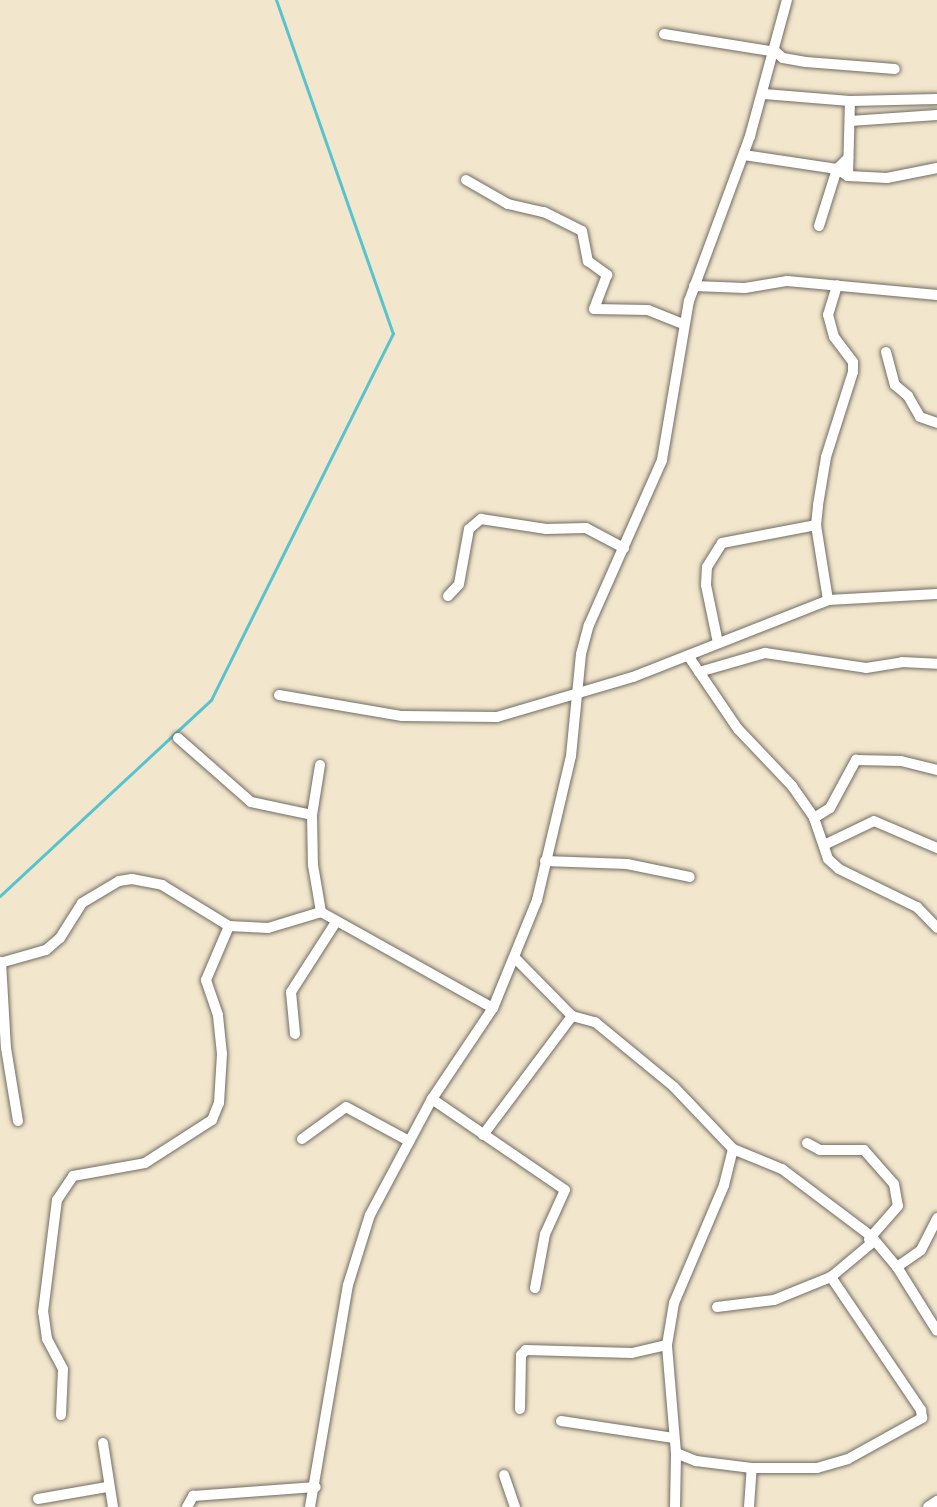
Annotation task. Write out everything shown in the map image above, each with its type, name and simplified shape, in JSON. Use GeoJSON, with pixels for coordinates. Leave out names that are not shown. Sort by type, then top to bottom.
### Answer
{"type":"FeatureCollection","features":[{"type":"Feature","properties":{"kind":"street"},"geometry":{"type":"LineString","coordinates":[[310,1507],[316,1487],[348,1285],[370,1215],[432,1099],[492,1008],[516,959],[545,861],[571,756],[580,691],[581,654],[589,625],[650,493],[669,434],[683,324],[694,286],[744,155],[764,94],[776,52],[786,0]]}},
{"type":"Feature","properties":{"kind":"street"},"geometry":{"type":"LineString","coordinates":[[664,34],[776,52],[794,60],[895,69]]}},
{"type":"Feature","properties":{"kind":"street"},"geometry":{"type":"LineString","coordinates":[[764,94],[850,101],[937,99]]}},
{"type":"Feature","properties":{"kind":"street"},"geometry":{"type":"LineString","coordinates":[[848,176],[850,101]]}},
{"type":"Feature","properties":{"kind":"street"},"geometry":{"type":"LineString","coordinates":[[850,121],[937,116]]}},
{"type":"Feature","properties":{"kind":"street"},"geometry":{"type":"LineString","coordinates":[[744,155],[837,169],[848,176],[887,178],[937,168]]}},
{"type":"Feature","properties":{"kind":"street"},"geometry":{"type":"LineString","coordinates":[[819,226],[837,169],[848,158]]}},
{"type":"Feature","properties":{"kind":"street"},"geometry":{"type":"LineString","coordinates":[[466,180],[474,180],[508,204],[544,212],[582,231],[588,261],[607,275],[594,309],[648,310],[683,324]]}},
{"type":"Feature","properties":{"kind":"street"},"geometry":{"type":"LineString","coordinates":[[694,286],[745,288],[787,281],[937,296]]}},
{"type":"Feature","properties":{"kind":"street"},"geometry":{"type":"LineString","coordinates":[[828,600],[816,525],[826,457],[853,372],[853,362],[834,337],[828,315],[837,285]]}},
{"type":"Feature","properties":{"kind":"street"},"geometry":{"type":"LineString","coordinates":[[886,352],[895,385],[908,396],[920,417],[937,423]]}},
{"type":"Feature","properties":{"kind":"street"},"geometry":{"type":"LineString","coordinates":[[448,596],[459,584],[469,529],[481,519],[546,529],[586,528],[624,548]]}},
{"type":"Feature","properties":{"kind":"street"},"geometry":{"type":"LineString","coordinates":[[718,643],[706,585],[707,567],[722,543],[816,525]]}},
{"type":"Feature","properties":{"kind":"street"},"geometry":{"type":"LineString","coordinates":[[279,695],[402,716],[481,718],[689,657],[828,600],[937,594]]}},
{"type":"Feature","properties":{"kind":"street"},"geometry":{"type":"LineString","coordinates":[[699,672],[765,653],[866,668],[902,662],[937,664]]}},
{"type":"Feature","properties":{"kind":"street"},"geometry":{"type":"LineString","coordinates":[[689,657],[738,729],[792,786],[814,817],[828,859],[839,869],[917,907],[937,928]]}},
{"type":"Feature","properties":{"kind":"street"},"geometry":{"type":"LineString","coordinates":[[178,738],[251,802],[312,815]]}},
{"type":"Feature","properties":{"kind":"street"},"geometry":{"type":"LineString","coordinates":[[814,817],[830,808],[856,760],[889,760],[937,770]]}},
{"type":"Feature","properties":{"kind":"street"},"geometry":{"type":"LineString","coordinates":[[320,765],[312,815],[321,912]]}},
{"type":"Feature","properties":{"kind":"street"},"geometry":{"type":"LineString","coordinates":[[824,845],[874,821],[937,848]]}},
{"type":"Feature","properties":{"kind":"street"},"geometry":{"type":"LineString","coordinates":[[545,861],[627,864],[690,877]]}},
{"type":"Feature","properties":{"kind":"street"},"geometry":{"type":"LineString","coordinates":[[18,1121],[0,962],[46,950],[60,938],[82,903],[132,879],[162,885],[229,926],[268,928],[321,912]]}},
{"type":"Feature","properties":{"kind":"street"},"geometry":{"type":"LineString","coordinates":[[321,912],[492,1008]]}},
{"type":"Feature","properties":{"kind":"street"},"geometry":{"type":"LineString","coordinates":[[295,1034],[291,992],[336,922]]}},
{"type":"Feature","properties":{"kind":"street"},"geometry":{"type":"LineString","coordinates":[[61,1415],[63,1369],[47,1339],[43,1312],[57,1200],[73,1177],[145,1163],[212,1120],[219,1102],[222,1055],[218,1015],[206,980],[229,926]]}},
{"type":"Feature","properties":{"kind":"street"},"geometry":{"type":"LineString","coordinates":[[516,959],[572,1016],[595,1022],[674,1087],[733,1149],[782,1169],[871,1240],[897,1268],[937,1331]]}},
{"type":"Feature","properties":{"kind":"street"},"geometry":{"type":"LineString","coordinates":[[483,1135],[572,1016]]}},
{"type":"Feature","properties":{"kind":"street"},"geometry":{"type":"LineString","coordinates":[[432,1099],[565,1190],[545,1234],[536,1288]]}},
{"type":"Feature","properties":{"kind":"street"},"geometry":{"type":"LineString","coordinates":[[302,1139],[346,1107],[409,1141]]}},
{"type":"Feature","properties":{"kind":"street"},"geometry":{"type":"LineString","coordinates":[[717,1307],[774,1300],[831,1277],[871,1240],[898,1206],[894,1184],[864,1150],[820,1150],[807,1143]]}},
{"type":"Feature","properties":{"kind":"street"},"geometry":{"type":"LineString","coordinates":[[675,1507],[676,1453],[667,1345],[685,1268],[724,1185],[733,1149]]}},
{"type":"Feature","properties":{"kind":"street"},"geometry":{"type":"LineString","coordinates":[[897,1268],[921,1250],[937,1218]]}},
{"type":"Feature","properties":{"kind":"street"},"geometry":{"type":"LineString","coordinates":[[676,1453],[696,1461],[752,1468],[817,1468],[848,1459],[923,1416],[831,1277]]}},
{"type":"Feature","properties":{"kind":"street"},"geometry":{"type":"LineString","coordinates":[[520,1409],[522,1355],[526,1350],[632,1353],[667,1345]]}},
{"type":"Feature","properties":{"kind":"street"},"geometry":{"type":"LineString","coordinates":[[561,1421],[674,1438]]}},
{"type":"Feature","properties":{"kind":"street"},"geometry":{"type":"LineString","coordinates":[[103,1443],[107,1487],[113,1507]]}},
{"type":"Feature","properties":{"kind":"street"},"geometry":{"type":"LineString","coordinates":[[749,1507],[752,1468]]}},
{"type":"Feature","properties":{"kind":"street"},"geometry":{"type":"LineString","coordinates":[[504,1475],[515,1507]]}},
{"type":"Feature","properties":{"kind":"street"},"geometry":{"type":"LineString","coordinates":[[38,1499],[107,1487]]}},
{"type":"Feature","properties":{"kind":"street"},"geometry":{"type":"LineString","coordinates":[[187,1507],[194,1496],[316,1487]]}},
{"type":"Feature","properties":{"kind":"street"},"geometry":{"type":"LineString","coordinates":[[928,1507],[937,1502]]}},
{"type":"Feature","properties":{"kind":"waterway"},"geometry":{"type":"LineString","coordinates":[[0,896],[211,700],[393,334],[276,0]]}}]}
